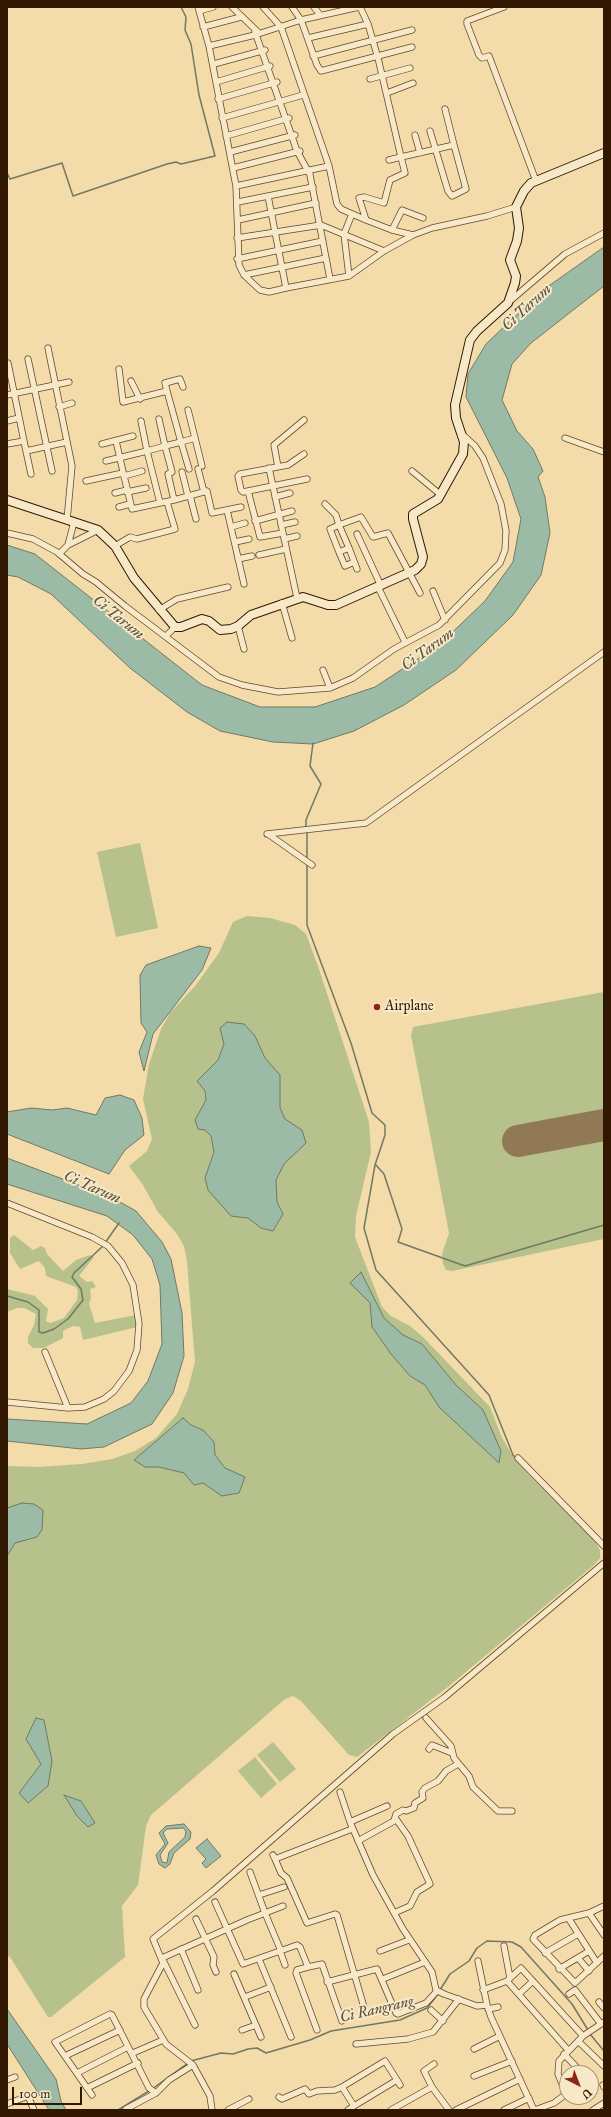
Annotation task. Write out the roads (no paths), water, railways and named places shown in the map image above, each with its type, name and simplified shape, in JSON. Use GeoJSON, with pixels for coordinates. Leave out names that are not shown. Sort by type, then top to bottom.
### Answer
{"type":"FeatureCollection","features":[{"type":"Feature","properties":{"kind":"street"},"geometry":{"type":"LineString","coordinates":[[213,7],[199,9],[214,64],[218,99],[236,186],[238,202],[237,259],[244,274],[260,290],[269,292],[349,276],[384,251],[413,235],[432,228],[516,210]]}},
{"type":"Feature","properties":{"kind":"street"},"geometry":{"type":"LineString","coordinates":[[232,7],[257,33],[280,101],[308,171],[321,225],[330,279]]}},
{"type":"Feature","properties":{"kind":"street"},"geometry":{"type":"LineString","coordinates":[[263,7],[281,27],[303,95],[329,166],[337,204],[341,209],[366,220],[392,230],[413,235]]}},
{"type":"Feature","properties":{"kind":"street"},"geometry":{"type":"LineString","coordinates":[[292,7],[301,20],[321,71],[412,47]]}},
{"type":"Feature","properties":{"kind":"street"},"geometry":{"type":"LineString","coordinates":[[314,7],[320,15]]}},
{"type":"Feature","properties":{"kind":"street"},"geometry":{"type":"LineString","coordinates":[[209,46],[281,27],[338,9],[360,7],[368,24],[378,56],[405,173],[390,180],[384,203],[364,197],[360,198],[366,220]]}},
{"type":"Feature","properties":{"kind":"street"},"geometry":{"type":"LineString","coordinates":[[504,7],[468,21],[467,24],[479,55],[482,58],[489,56],[536,181]]}},
{"type":"Feature","properties":{"kind":"street"},"geometry":{"type":"LineString","coordinates":[[203,27],[241,17]]}},
{"type":"Feature","properties":{"kind":"street"},"geometry":{"type":"LineString","coordinates":[[308,38],[368,24]]}},
{"type":"Feature","properties":{"kind":"street"},"geometry":{"type":"LineString","coordinates":[[314,56],[412,30]]}},
{"type":"Feature","properties":{"kind":"street"},"geometry":{"type":"LineString","coordinates":[[214,64],[264,51]]}},
{"type":"Feature","properties":{"kind":"street"},"geometry":{"type":"LineString","coordinates":[[216,82],[269,66]]}},
{"type":"Feature","properties":{"kind":"street"},"geometry":{"type":"LineString","coordinates":[[370,79],[410,68]]}},
{"type":"Feature","properties":{"kind":"street"},"geometry":{"type":"LineString","coordinates":[[218,99],[275,83]]}},
{"type":"Feature","properties":{"kind":"street"},"geometry":{"type":"LineString","coordinates":[[387,93],[413,83]]}},
{"type":"Feature","properties":{"kind":"street"},"geometry":{"type":"LineString","coordinates":[[222,118],[303,95]]}},
{"type":"Feature","properties":{"kind":"street"},"geometry":{"type":"LineString","coordinates":[[430,131],[448,191],[452,196],[466,189],[445,109]]}},
{"type":"Feature","properties":{"kind":"street"},"geometry":{"type":"LineString","coordinates":[[226,136],[288,119]]}},
{"type":"Feature","properties":{"kind":"street"},"geometry":{"type":"LineString","coordinates":[[415,135],[420,153]]}},
{"type":"Feature","properties":{"kind":"street"},"geometry":{"type":"LineString","coordinates":[[230,152],[294,136]]}},
{"type":"Feature","properties":{"kind":"street"},"geometry":{"type":"LineString","coordinates":[[390,160],[454,146]]}},
{"type":"Feature","properties":{"kind":"street"},"geometry":{"type":"LineString","coordinates":[[233,168],[299,151]]}},
{"type":"Feature","properties":{"kind":"street"},"geometry":{"type":"LineString","coordinates":[[508,303],[516,278],[510,260],[519,230],[516,210],[524,191],[536,181],[604,153]]}},
{"type":"Feature","properties":{"kind":"street"},"geometry":{"type":"LineString","coordinates":[[236,186],[329,166]]}},
{"type":"Feature","properties":{"kind":"street"},"geometry":{"type":"LineString","coordinates":[[238,202],[313,187]]}},
{"type":"Feature","properties":{"kind":"street"},"geometry":{"type":"LineString","coordinates":[[268,196],[280,250],[286,288]]}},
{"type":"Feature","properties":{"kind":"street"},"geometry":{"type":"LineString","coordinates":[[238,220],[316,203]]}},
{"type":"Feature","properties":{"kind":"street"},"geometry":{"type":"LineString","coordinates":[[392,230],[402,210],[423,218]]}},
{"type":"Feature","properties":{"kind":"street"},"geometry":{"type":"LineString","coordinates":[[349,276],[344,234],[352,214]]}},
{"type":"Feature","properties":{"kind":"street"},"geometry":{"type":"LineString","coordinates":[[237,238],[321,225],[384,251]]}},
{"type":"Feature","properties":{"kind":"street"},"geometry":{"type":"LineString","coordinates":[[166,636],[175,627],[202,619],[223,630],[238,626],[251,615],[297,598],[303,597],[328,605],[336,605],[410,573],[421,564],[423,557],[413,514],[434,502],[441,495],[463,454],[464,442],[456,418],[455,405],[470,340],[477,331],[565,254],[604,233]]}},
{"type":"Feature","properties":{"kind":"street"},"geometry":{"type":"LineString","coordinates":[[237,259],[323,241]]}},
{"type":"Feature","properties":{"kind":"street"},"geometry":{"type":"LineString","coordinates":[[244,274],[282,268],[326,258]]}},
{"type":"Feature","properties":{"kind":"street"},"geometry":{"type":"LineString","coordinates":[[48,348],[72,472],[71,521],[68,545]]}},
{"type":"Feature","properties":{"kind":"street"},"geometry":{"type":"LineString","coordinates":[[28,359],[52,471]]}},
{"type":"Feature","properties":{"kind":"street"},"geometry":{"type":"LineString","coordinates":[[8,363],[31,474]]}},
{"type":"Feature","properties":{"kind":"street"},"geometry":{"type":"LineString","coordinates":[[119,369],[123,402],[140,399],[167,391]]}},
{"type":"Feature","properties":{"kind":"street"},"geometry":{"type":"LineString","coordinates":[[183,387],[180,379],[166,383],[189,469]]}},
{"type":"Feature","properties":{"kind":"street"},"geometry":{"type":"LineString","coordinates":[[132,381],[140,399]]}},
{"type":"Feature","properties":{"kind":"street"},"geometry":{"type":"LineString","coordinates":[[7,395],[69,382]]}},
{"type":"Feature","properties":{"kind":"street"},"geometry":{"type":"LineString","coordinates":[[59,408],[72,403]]}},
{"type":"Feature","properties":{"kind":"street"},"geometry":{"type":"LineString","coordinates":[[188,410],[195,438],[204,492]]}},
{"type":"Feature","properties":{"kind":"street"},"geometry":{"type":"LineString","coordinates":[[7,421],[19,418]]}},
{"type":"Feature","properties":{"kind":"street"},"geometry":{"type":"LineString","coordinates":[[159,418],[172,472],[168,475],[174,500]]}},
{"type":"Feature","properties":{"kind":"street"},"geometry":{"type":"LineString","coordinates":[[278,467],[274,445],[304,420]]}},
{"type":"Feature","properties":{"kind":"street"},"geometry":{"type":"LineString","coordinates":[[141,421],[160,503]]}},
{"type":"Feature","properties":{"kind":"street"},"geometry":{"type":"LineString","coordinates":[[7,533],[33,539],[59,554],[83,574],[96,582],[125,606],[166,636],[205,668],[227,681],[286,693],[330,688],[353,678],[405,642],[445,620],[500,563],[505,550],[506,539],[506,523],[503,511],[486,466],[475,446],[462,434]]}},
{"type":"Feature","properties":{"kind":"street"},"geometry":{"type":"LineString","coordinates":[[102,444],[133,436]]}},
{"type":"Feature","properties":{"kind":"street"},"geometry":{"type":"LineString","coordinates":[[106,461],[195,438]]}},
{"type":"Feature","properties":{"kind":"street"},"geometry":{"type":"LineString","coordinates":[[565,438],[604,452]]}},
{"type":"Feature","properties":{"kind":"street"},"geometry":{"type":"LineString","coordinates":[[7,444],[24,441]]}},
{"type":"Feature","properties":{"kind":"street"},"geometry":{"type":"LineString","coordinates":[[116,441],[130,504],[133,509],[167,502],[207,491],[212,513],[241,507]]}},
{"type":"Feature","properties":{"kind":"street"},"geometry":{"type":"LineString","coordinates":[[26,451],[67,442]]}},
{"type":"Feature","properties":{"kind":"street"},"geometry":{"type":"LineString","coordinates":[[304,454],[289,464],[238,474],[241,490],[248,491],[307,479]]}},
{"type":"Feature","properties":{"kind":"street"},"geometry":{"type":"LineString","coordinates":[[269,468],[297,598]]}},
{"type":"Feature","properties":{"kind":"street"},"geometry":{"type":"LineString","coordinates":[[412,471],[441,495]]}},
{"type":"Feature","properties":{"kind":"street"},"geometry":{"type":"LineString","coordinates":[[86,481],[142,472]]}},
{"type":"Feature","properties":{"kind":"street"},"geometry":{"type":"LineString","coordinates":[[182,472],[196,519]]}},
{"type":"Feature","properties":{"kind":"street"},"geometry":{"type":"LineString","coordinates":[[115,493],[146,488]]}},
{"type":"Feature","properties":{"kind":"street"},"geometry":{"type":"LineString","coordinates":[[248,491],[260,538],[297,536]]}},
{"type":"Feature","properties":{"kind":"street"},"geometry":{"type":"LineString","coordinates":[[275,497],[290,493]]}},
{"type":"Feature","properties":{"kind":"street"},"geometry":{"type":"LineString","coordinates":[[7,500],[98,530],[115,546],[134,578],[159,610],[175,627]]}},
{"type":"Feature","properties":{"kind":"street"},"geometry":{"type":"LineString","coordinates":[[115,546],[130,537],[137,539],[175,529],[167,502]]}},
{"type":"Feature","properties":{"kind":"street"},"geometry":{"type":"LineString","coordinates":[[119,507],[130,504]]}},
{"type":"Feature","properties":{"kind":"street"},"geometry":{"type":"LineString","coordinates":[[325,504],[336,515],[357,569]]}},
{"type":"Feature","properties":{"kind":"street"},"geometry":{"type":"LineString","coordinates":[[227,510],[244,584]]}},
{"type":"Feature","properties":{"kind":"street"},"geometry":{"type":"LineString","coordinates":[[255,521],[292,511]]}},
{"type":"Feature","properties":{"kind":"street"},"geometry":{"type":"LineString","coordinates":[[354,562],[345,566],[330,529],[361,516],[373,537],[388,534],[420,593]]}},
{"type":"Feature","properties":{"kind":"street"},"geometry":{"type":"LineString","coordinates":[[281,525],[295,522]]}},
{"type":"Feature","properties":{"kind":"street"},"geometry":{"type":"LineString","coordinates":[[231,527],[245,523]]}},
{"type":"Feature","properties":{"kind":"street"},"geometry":{"type":"LineString","coordinates":[[59,554],[68,545],[98,530]]}},
{"type":"Feature","properties":{"kind":"street"},"geometry":{"type":"LineString","coordinates":[[334,538],[343,534]]}},
{"type":"Feature","properties":{"kind":"street"},"geometry":{"type":"LineString","coordinates":[[357,534],[405,642]]}},
{"type":"Feature","properties":{"kind":"street"},"geometry":{"type":"LineString","coordinates":[[235,542],[249,539]]}},
{"type":"Feature","properties":{"kind":"street"},"geometry":{"type":"LineString","coordinates":[[339,552],[349,548]]}},
{"type":"Feature","properties":{"kind":"street"},"geometry":{"type":"LineString","coordinates":[[259,555],[286,549]]}},
{"type":"Feature","properties":{"kind":"street"},"geometry":{"type":"LineString","coordinates":[[238,559],[252,556]]}},
{"type":"Feature","properties":{"kind":"street"},"geometry":{"type":"LineString","coordinates":[[159,610],[177,599],[228,587]]}},
{"type":"Feature","properties":{"kind":"street"},"geometry":{"type":"LineString","coordinates":[[432,591],[445,620]]}},
{"type":"Feature","properties":{"kind":"street"},"geometry":{"type":"LineString","coordinates":[[282,603],[292,638]]}},
{"type":"Feature","properties":{"kind":"street"},"geometry":{"type":"LineString","coordinates":[[238,626],[244,649]]}},
{"type":"Feature","properties":{"kind":"street"},"geometry":{"type":"LineString","coordinates":[[312,864],[267,834],[366,823],[604,652]]}},
{"type":"Feature","properties":{"kind":"street"},"geometry":{"type":"LineString","coordinates":[[324,670],[330,688]]}},
{"type":"Feature","properties":{"kind":"street"},"geometry":{"type":"LineString","coordinates":[[7,1203],[100,1241],[108,1246],[122,1263],[134,1285],[139,1324],[137,1350],[126,1377],[110,1395],[85,1407],[68,1408],[7,1402]]}},
{"type":"Feature","properties":{"kind":"street"},"geometry":{"type":"LineString","coordinates":[[45,1352],[68,1408]]}},
{"type":"Feature","properties":{"kind":"street"},"geometry":{"type":"LineString","coordinates":[[518,1458],[604,1546]]}},
{"type":"Feature","properties":{"kind":"street"},"geometry":{"type":"LineString","coordinates":[[195,2026],[162,1959],[154,1939],[213,1891],[393,1734],[446,1697],[604,1563]]}},
{"type":"Feature","properties":{"kind":"street"},"geometry":{"type":"LineString","coordinates":[[426,1718],[451,1746],[452,1753],[458,1764],[469,1776],[473,1787],[486,1802],[500,1812],[512,1811]]}},
{"type":"Feature","properties":{"kind":"street"},"geometry":{"type":"LineString","coordinates":[[429,1749],[432,1745],[452,1753]]}},
{"type":"Feature","properties":{"kind":"street"},"geometry":{"type":"LineString","coordinates":[[358,1841],[396,1819],[397,1814],[403,1810],[406,1811],[413,1809],[415,1803],[423,1799],[422,1791],[424,1788],[438,1781],[446,1771],[458,1764]]}},
{"type":"Feature","properties":{"kind":"street"},"geometry":{"type":"LineString","coordinates":[[340,1792],[352,1829],[373,1875],[409,1940],[433,1973],[440,1993]]}},
{"type":"Feature","properties":{"kind":"street"},"geometry":{"type":"LineString","coordinates":[[350,1822],[387,1806]]}},
{"type":"Feature","properties":{"kind":"street"},"geometry":{"type":"LineString","coordinates":[[394,1913],[410,1906],[417,1892],[430,1884],[408,1836],[396,1819]]}},
{"type":"Feature","properties":{"kind":"street"},"geometry":{"type":"LineString","coordinates":[[352,1829],[274,1857],[281,1873],[287,1878],[306,1923],[337,1914],[366,2014]]}},
{"type":"Feature","properties":{"kind":"street"},"geometry":{"type":"LineString","coordinates":[[250,1872],[285,1965]]}},
{"type":"Feature","properties":{"kind":"street"},"geometry":{"type":"LineString","coordinates":[[259,1895],[284,1887]]}},
{"type":"Feature","properties":{"kind":"street"},"geometry":{"type":"LineString","coordinates":[[215,1902],[243,1964],[299,1946],[308,1967]]}},
{"type":"Feature","properties":{"kind":"street"},"geometry":{"type":"LineString","coordinates":[[162,1959],[227,1928],[283,1906]]}},
{"type":"Feature","properties":{"kind":"street"},"geometry":{"type":"LineString","coordinates":[[604,1906],[589,1913],[560,1920],[534,1936],[534,1942],[575,1984],[604,1956]]}},
{"type":"Feature","properties":{"kind":"street"},"geometry":{"type":"LineString","coordinates":[[589,1913],[604,1935]]}},
{"type":"Feature","properties":{"kind":"street"},"geometry":{"type":"LineString","coordinates":[[196,1919],[214,1957],[216,1972]]}},
{"type":"Feature","properties":{"kind":"street"},"geometry":{"type":"LineString","coordinates":[[569,1919],[598,1963]]}},
{"type":"Feature","properties":{"kind":"street"},"geometry":{"type":"LineString","coordinates":[[545,1954],[578,1934]]}},
{"type":"Feature","properties":{"kind":"street"},"geometry":{"type":"LineString","coordinates":[[380,1951],[409,1940]]}},
{"type":"Feature","properties":{"kind":"street"},"geometry":{"type":"LineString","coordinates":[[504,1946],[508,1979],[563,2056],[573,2065]]}},
{"type":"Feature","properties":{"kind":"street"},"geometry":{"type":"LineString","coordinates":[[181,1949],[198,1990]]}},
{"type":"Feature","properties":{"kind":"street"},"geometry":{"type":"LineString","coordinates":[[559,1969],[589,1951]]}},
{"type":"Feature","properties":{"kind":"street"},"geometry":{"type":"LineString","coordinates":[[578,1958],[589,1971]]}},
{"type":"Feature","properties":{"kind":"street"},"geometry":{"type":"LineString","coordinates":[[162,1959],[161,1967],[143,2004],[163,2040],[173,2051],[190,2062],[210,2096],[212,2110]]}},
{"type":"Feature","properties":{"kind":"street"},"geometry":{"type":"LineString","coordinates":[[259,1959],[291,2037]]}},
{"type":"Feature","properties":{"kind":"street"},"geometry":{"type":"LineString","coordinates":[[478,1961],[483,1990],[488,2007],[535,2110],[559,2099]]}},
{"type":"Feature","properties":{"kind":"street"},"geometry":{"type":"LineString","coordinates":[[383,1979],[425,1962]]}},
{"type":"Feature","properties":{"kind":"street"},"geometry":{"type":"LineString","coordinates":[[317,2030],[296,1973],[297,1970],[322,1964],[342,2021]]}},
{"type":"Feature","properties":{"kind":"street"},"geometry":{"type":"LineString","coordinates":[[483,1990],[508,1979],[520,1967],[587,2033]]}},
{"type":"Feature","properties":{"kind":"street"},"geometry":{"type":"LineString","coordinates":[[328,1982],[377,1969],[383,1979],[398,2014],[426,2003],[440,1993]]}},
{"type":"Feature","properties":{"kind":"street"},"geometry":{"type":"LineString","coordinates":[[234,1974],[261,2037]]}},
{"type":"Feature","properties":{"kind":"street"},"geometry":{"type":"LineString","coordinates":[[519,1994],[533,1981]]}},
{"type":"Feature","properties":{"kind":"street"},"geometry":{"type":"LineString","coordinates":[[245,1997],[271,1987]]}},
{"type":"Feature","properties":{"kind":"street"},"geometry":{"type":"LineString","coordinates":[[560,2065],[563,2056],[578,2041],[587,2033],[603,2023],[575,1990],[569,1994]]}},
{"type":"Feature","properties":{"kind":"street"},"geometry":{"type":"LineString","coordinates":[[440,1993],[477,2006],[498,2007]]}},
{"type":"Feature","properties":{"kind":"street"},"geometry":{"type":"LineString","coordinates":[[356,2044],[413,2038],[436,2030],[459,1999]]}},
{"type":"Feature","properties":{"kind":"street"},"geometry":{"type":"LineString","coordinates":[[599,2002],[604,2008]]}},
{"type":"Feature","properties":{"kind":"street"},"geometry":{"type":"LineString","coordinates":[[431,2010],[443,2021]]}},
{"type":"Feature","properties":{"kind":"street"},"geometry":{"type":"LineString","coordinates":[[92,2095],[55,2042],[110,2014],[112,2015],[128,2047],[133,2053],[152,2091]]}},
{"type":"Feature","properties":{"kind":"street"},"geometry":{"type":"LineString","coordinates":[[242,2030],[256,2025]]}},
{"type":"Feature","properties":{"kind":"street"},"geometry":{"type":"LineString","coordinates":[[65,2056],[120,2030]]}},
{"type":"Feature","properties":{"kind":"street"},"geometry":{"type":"LineString","coordinates":[[474,2049],[500,2036]]}},
{"type":"Feature","properties":{"kind":"street"},"geometry":{"type":"LineString","coordinates":[[133,2053],[163,2040]]}},
{"type":"Feature","properties":{"kind":"street"},"geometry":{"type":"LineString","coordinates":[[578,2041],[604,2066]]}},
{"type":"Feature","properties":{"kind":"street"},"geometry":{"type":"LineString","coordinates":[[77,2073],[128,2047]]}},
{"type":"Feature","properties":{"kind":"street"},"geometry":{"type":"LineString","coordinates":[[279,2097],[282,2099],[305,2089],[309,2094],[317,2091],[335,2090],[384,2061],[398,2083],[348,2110]]}},
{"type":"Feature","properties":{"kind":"street"},"geometry":{"type":"LineString","coordinates":[[474,2076],[512,2061]]}},
{"type":"Feature","properties":{"kind":"street"},"geometry":{"type":"LineString","coordinates":[[129,2109],[169,2080],[190,2062]]}},
{"type":"Feature","properties":{"kind":"street"},"geometry":{"type":"LineString","coordinates":[[87,2088],[138,2063]]}},
{"type":"Feature","properties":{"kind":"street"},"geometry":{"type":"LineString","coordinates":[[434,2064],[424,2071],[432,2086],[449,2110]]}},
{"type":"Feature","properties":{"kind":"street"},"geometry":{"type":"LineString","coordinates":[[7,2080],[15,2077]]}},
{"type":"Feature","properties":{"kind":"street"},"geometry":{"type":"LineString","coordinates":[[456,2110],[520,2079]]}},
{"type":"Feature","properties":{"kind":"street"},"geometry":{"type":"LineString","coordinates":[[391,2110],[432,2086]]}},
{"type":"Feature","properties":{"kind":"street"},"geometry":{"type":"LineString","coordinates":[[342,2087],[354,2106]]}},
{"type":"Feature","properties":{"kind":"street"},"geometry":{"type":"LineString","coordinates":[[7,2104],[28,2096],[34,2110]]}},
{"type":"Feature","properties":{"kind":"street"},"geometry":{"type":"LineString","coordinates":[[504,2110],[529,2098]]}},
{"type":"Feature","properties":{"kind":"street"},"geometry":{"type":"LineString","coordinates":[[228,2110],[249,2099]]}},
{"type":"Feature","properties":{"kind":"street"},"geometry":{"type":"LineString","coordinates":[[592,2110],[604,2104]]}},
{"type":"Feature","properties":{"kind":"water","name":"Ci Tarum"},"geometry":{"type":"Polygon","coordinates":[[[604,247],[604,286],[531,343],[512,364],[502,400],[517,431],[533,449],[543,471],[538,477],[545,497],[550,533],[541,575],[513,615],[456,670],[404,705],[354,731],[313,744],[273,742],[220,731],[187,712],[130,668],[51,594],[18,577],[7,575],[7,545],[35,554],[202,685],[260,707],[315,707],[375,687],[439,645],[485,601],[513,562],[521,519],[507,478],[466,397],[468,374],[486,344],[543,290],[604,247]]]}},
{"type":"Feature","properties":{"kind":"water"},"geometry":{"type":"Polygon","coordinates":[[[199,946],[211,948],[202,970],[153,1034],[144,1071],[139,1052],[147,1032],[141,1023],[140,975],[146,965],[199,946]]]}},
{"type":"Feature","properties":{"kind":"water"},"geometry":{"type":"Polygon","coordinates":[[[227,1022],[244,1024],[255,1036],[265,1058],[280,1075],[280,1108],[285,1119],[302,1130],[306,1143],[284,1164],[276,1180],[277,1202],[283,1214],[273,1231],[261,1228],[248,1218],[231,1216],[208,1190],[205,1178],[214,1152],[211,1136],[205,1130],[198,1129],[195,1120],[206,1100],[205,1091],[197,1081],[218,1060],[224,1044],[220,1028],[227,1022]]]}},
{"type":"Feature","properties":{"kind":"water"},"geometry":{"type":"Polygon","coordinates":[[[120,1095],[134,1100],[142,1118],[144,1135],[125,1150],[109,1174],[7,1134],[7,1112],[31,1108],[52,1110],[67,1108],[96,1115],[105,1098],[120,1095]]]}},
{"type":"Feature","properties":{"kind":"water"},"geometry":{"type":"Polygon","coordinates":[[[7,1158],[113,1198],[136,1211],[162,1242],[171,1259],[182,1313],[184,1356],[173,1393],[152,1424],[104,1447],[81,1449],[7,1441],[7,1419],[87,1424],[131,1403],[148,1381],[162,1344],[160,1285],[152,1259],[133,1235],[107,1216],[7,1184],[7,1158]]]}},
{"type":"Feature","properties":{"kind":"water"},"geometry":{"type":"Polygon","coordinates":[[[361,1272],[384,1318],[403,1335],[422,1344],[456,1385],[483,1410],[501,1451],[499,1463],[439,1407],[425,1385],[410,1376],[391,1354],[372,1327],[370,1303],[350,1283],[361,1272]]]}},
{"type":"Feature","properties":{"kind":"water"},"geometry":{"type":"Polygon","coordinates":[[[183,1418],[191,1425],[203,1430],[214,1442],[215,1455],[225,1468],[245,1477],[239,1493],[222,1496],[203,1483],[194,1485],[184,1473],[159,1467],[145,1467],[134,1460],[183,1418]]]}},
{"type":"Feature","properties":{"kind":"water"},"geometry":{"type":"Polygon","coordinates":[[[22,1503],[34,1504],[43,1510],[42,1530],[37,1537],[15,1543],[7,1556],[7,1508],[22,1503]]]}},
{"type":"Feature","properties":{"kind":"water"},"geometry":{"type":"Polygon","coordinates":[[[36,1718],[44,1720],[52,1761],[48,1786],[28,1803],[19,1793],[41,1764],[26,1739],[36,1718]]]}},
{"type":"Feature","properties":{"kind":"water"},"geometry":{"type":"Polygon","coordinates":[[[64,1795],[81,1801],[95,1823],[88,1827],[77,1816],[64,1795]]]}},
{"type":"Feature","properties":{"kind":"water"},"geometry":{"type":"Polygon","coordinates":[[[184,1824],[191,1832],[190,1839],[174,1853],[170,1864],[165,1868],[159,1864],[156,1855],[165,1844],[159,1833],[166,1826],[184,1824]],[[183,1828],[167,1829],[163,1833],[168,1843],[160,1855],[162,1862],[167,1863],[169,1852],[185,1837],[186,1831],[183,1828]]]}},
{"type":"Feature","properties":{"kind":"water"},"geometry":{"type":"Polygon","coordinates":[[[207,1839],[221,1856],[206,1868],[202,1863],[206,1859],[196,1848],[207,1839]]]}},
{"type":"Feature","properties":{"kind":"water"},"geometry":{"type":"Polygon","coordinates":[[[7,2009],[56,2079],[61,2101],[66,2110],[49,2110],[7,2044],[7,2009]]]}},
{"type":"Feature","properties":{"kind":"waterway"},"geometry":{"type":"LineString","coordinates":[[7,173],[10,179],[62,163],[73,196],[167,164],[176,162],[181,164],[215,156],[199,95],[191,44],[185,30],[186,17],[181,7]]}},
{"type":"Feature","properties":{"kind":"waterway"},"geometry":{"type":"LineString","coordinates":[[306,827],[306,820],[321,784],[310,766],[313,743]]}},
{"type":"Feature","properties":{"kind":"waterway"},"geometry":{"type":"LineString","coordinates":[[307,831],[307,859]]}},
{"type":"Feature","properties":{"kind":"waterway"},"geometry":{"type":"LineString","coordinates":[[307,863],[307,925],[351,1043],[372,1113],[385,1125],[385,1135],[375,1165],[364,1228],[376,1270],[489,1395],[513,1455],[517,1459]]}},
{"type":"Feature","properties":{"kind":"waterway"},"geometry":{"type":"LineString","coordinates":[[376,1165],[384,1174],[402,1229],[398,1242],[465,1266],[604,1225]]}},
{"type":"Feature","properties":{"kind":"waterway"},"geometry":{"type":"LineString","coordinates":[[105,1243],[119,1223]]}},
{"type":"Feature","properties":{"kind":"waterway"},"geometry":{"type":"LineString","coordinates":[[7,1296],[28,1302],[39,1310],[39,1332],[43,1333],[54,1329],[68,1319],[83,1300],[81,1289],[72,1277],[74,1273],[103,1246]]}},
{"type":"Feature","properties":{"kind":"waterway","name":"Ci Rangrang"},"geometry":{"type":"LineString","coordinates":[[440,1990],[450,1974],[469,1961],[477,1948],[487,1941],[512,1942],[521,1947],[572,2004],[588,2030]]}},
{"type":"Feature","properties":{"kind":"waterway","name":"Ci Rangrang"},"geometry":{"type":"LineString","coordinates":[[191,2061],[221,2053],[233,2054],[248,2049],[257,2048],[266,2053],[310,2040],[331,2031],[400,2020],[427,2008],[439,1993]]}},
{"type":"Feature","properties":{"kind":"waterway","name":"Ci Rangrang"},"geometry":{"type":"LineString","coordinates":[[590,2034],[604,2051]]}},
{"type":"Feature","properties":{"kind":"waterway","name":"Ci Rangrang"},"geometry":{"type":"LineString","coordinates":[[152,2089],[188,2063]]}},
{"type":"Feature","properties":{"kind":"waterway","name":"Ci Rangrang"},"geometry":{"type":"LineString","coordinates":[[118,2110],[149,2091]]}},
{"type":"Feature","properties":{"kind":"place","name":"Airplane"},"geometry":{"type":"Point","coordinates":[377,1007]}}]}
